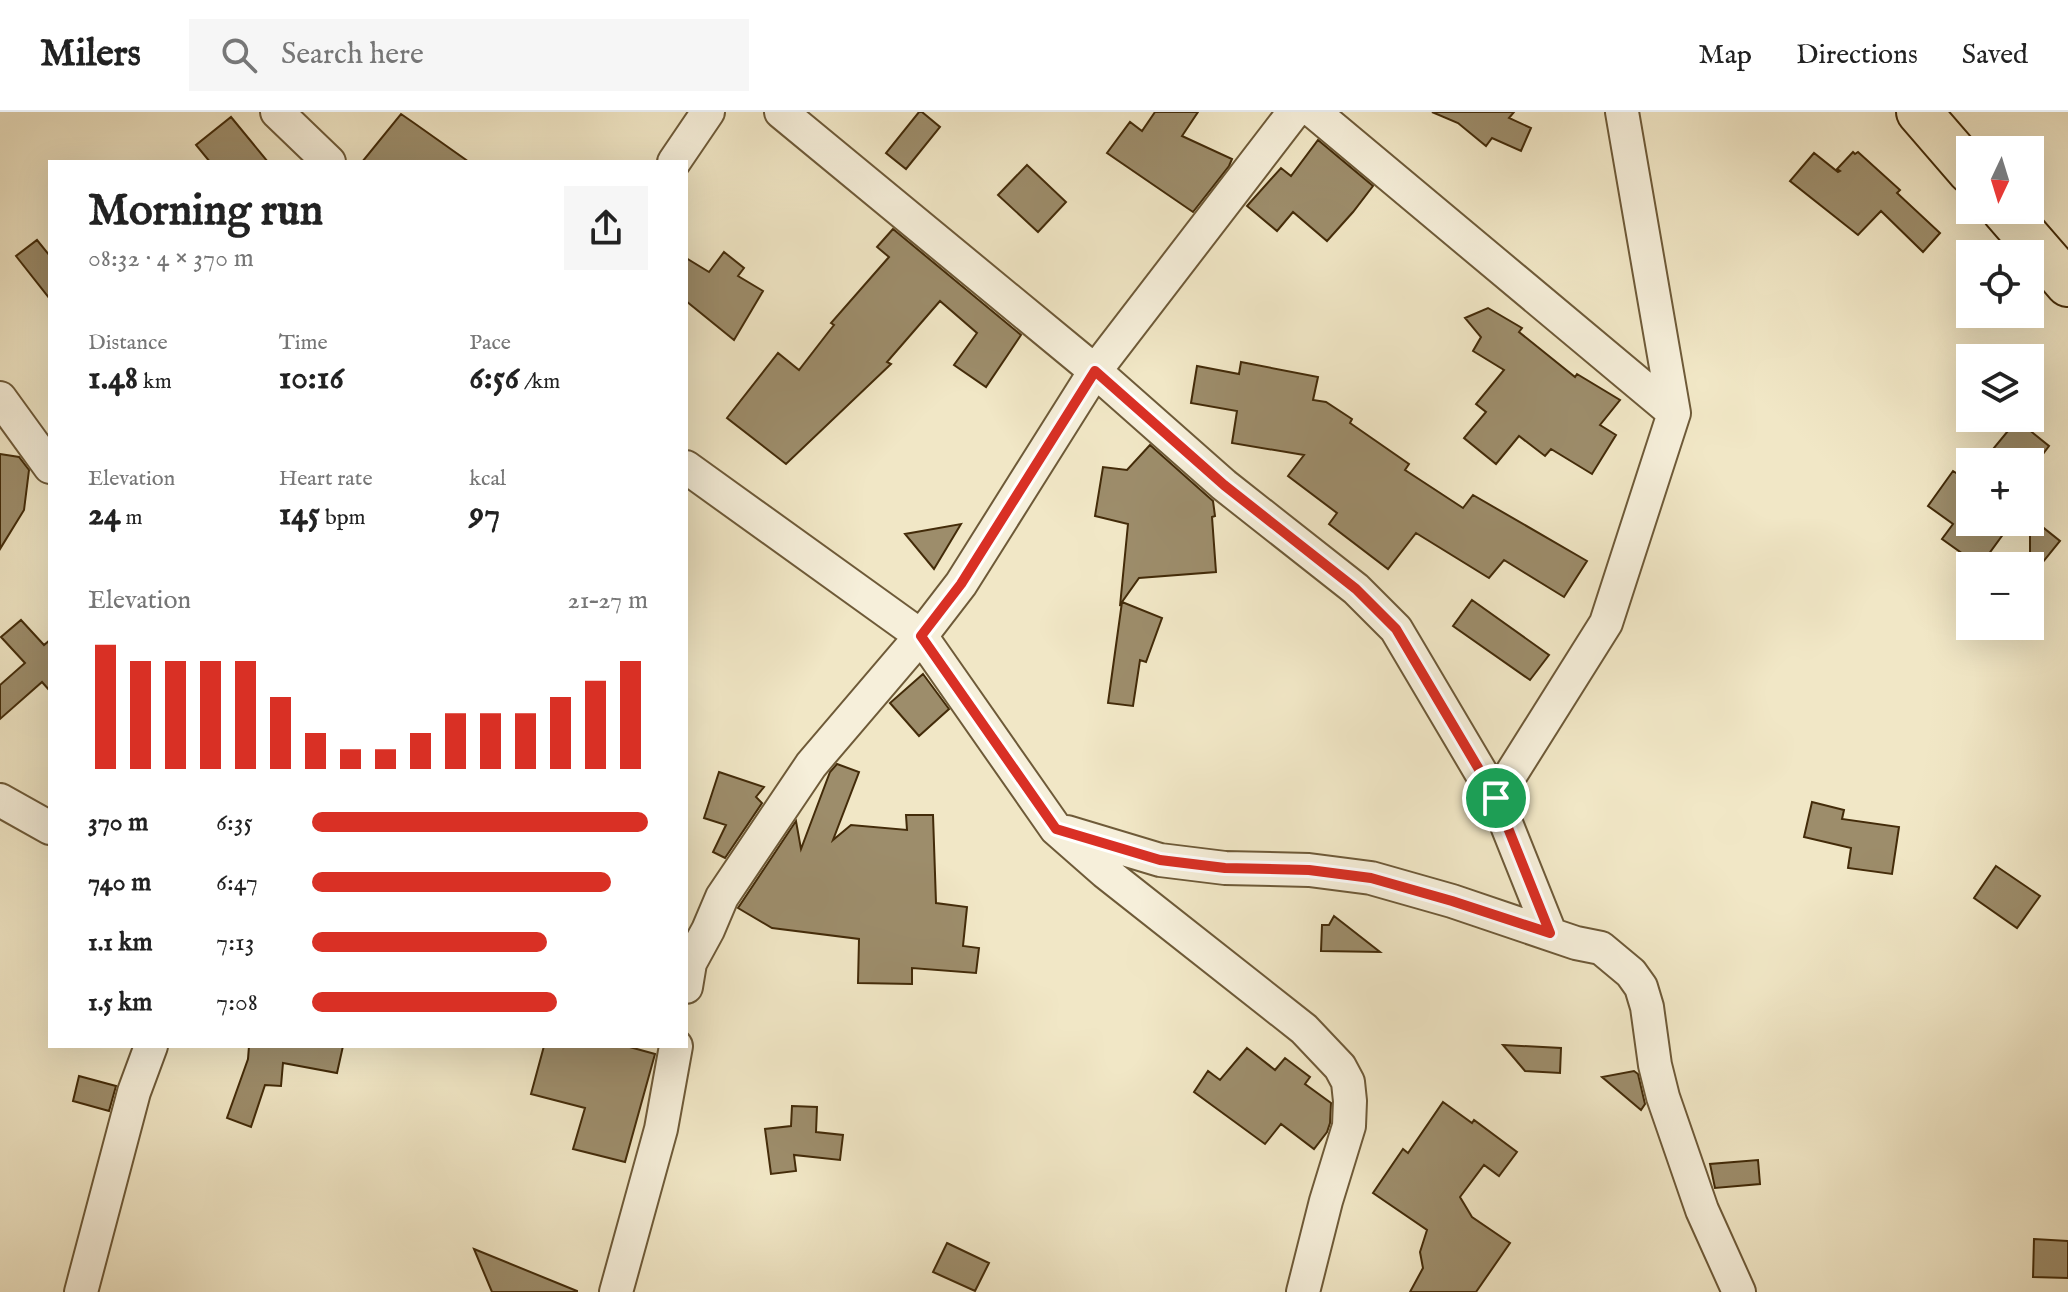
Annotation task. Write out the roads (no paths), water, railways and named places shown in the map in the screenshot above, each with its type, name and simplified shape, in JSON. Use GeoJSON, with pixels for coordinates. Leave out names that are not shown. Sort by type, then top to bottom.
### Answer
{"type":"FeatureCollection","features":[{"type":"Feature","properties":{"kind":"highway"},"geometry":{"type":"LineString","coordinates":[[1919,112],[1956,155]]}},
{"type":"Feature","properties":{"kind":"highway"},"geometry":{"type":"LineString","coordinates":[[2016,224],[2068,284]]}},
{"type":"Feature","properties":{"kind":"street"},"geometry":{"type":"LineString","coordinates":[[277,112],[327,160]]}},
{"type":"Feature","properties":{"kind":"street"},"geometry":{"type":"LineString","coordinates":[[675,160],[708,112]]}},
{"type":"Feature","properties":{"kind":"street"},"geometry":{"type":"LineString","coordinates":[[781,112],[1095,371],[1224,485],[1356,589],[1396,629],[1496,798],[1550,933]]}},
{"type":"Feature","properties":{"kind":"street"},"geometry":{"type":"LineString","coordinates":[[688,975],[690,963],[722,897],[811,765],[961,584],[1095,371],[1294,112]]}},
{"type":"Feature","properties":{"kind":"street"},"geometry":{"type":"LineString","coordinates":[[1314,112],[1674,413]]}},
{"type":"Feature","properties":{"kind":"street"},"geometry":{"type":"LineString","coordinates":[[1496,798],[1606,623],[1674,413],[1622,112]]}},
{"type":"Feature","properties":{"kind":"street"},"geometry":{"type":"LineString","coordinates":[[0,398],[48,464]]}},
{"type":"Feature","properties":{"kind":"street"},"geometry":{"type":"LineString","coordinates":[[688,468],[921,636],[1056,829],[1105,872],[1304,1029],[1331,1056],[1348,1082],[1349,1126],[1303,1292]]}},
{"type":"Feature","properties":{"kind":"street"},"geometry":{"type":"LineString","coordinates":[[0,800],[48,827]]}},
{"type":"Feature","properties":{"kind":"street"},"geometry":{"type":"LineString","coordinates":[[1056,829],[1160,860],[1225,868],[1309,870],[1371,878],[1452,901],[1576,943],[1601,948],[1631,973],[1641,987],[1663,1097],[1702,1210],[1739,1292]]}},
{"type":"Feature","properties":{"kind":"street"},"geometry":{"type":"LineString","coordinates":[[81,1292],[134,1092],[150,1048]]}},
{"type":"Feature","properties":{"kind":"street"},"geometry":{"type":"LineString","coordinates":[[616,1292],[661,1129],[676,1048]]}}]}
